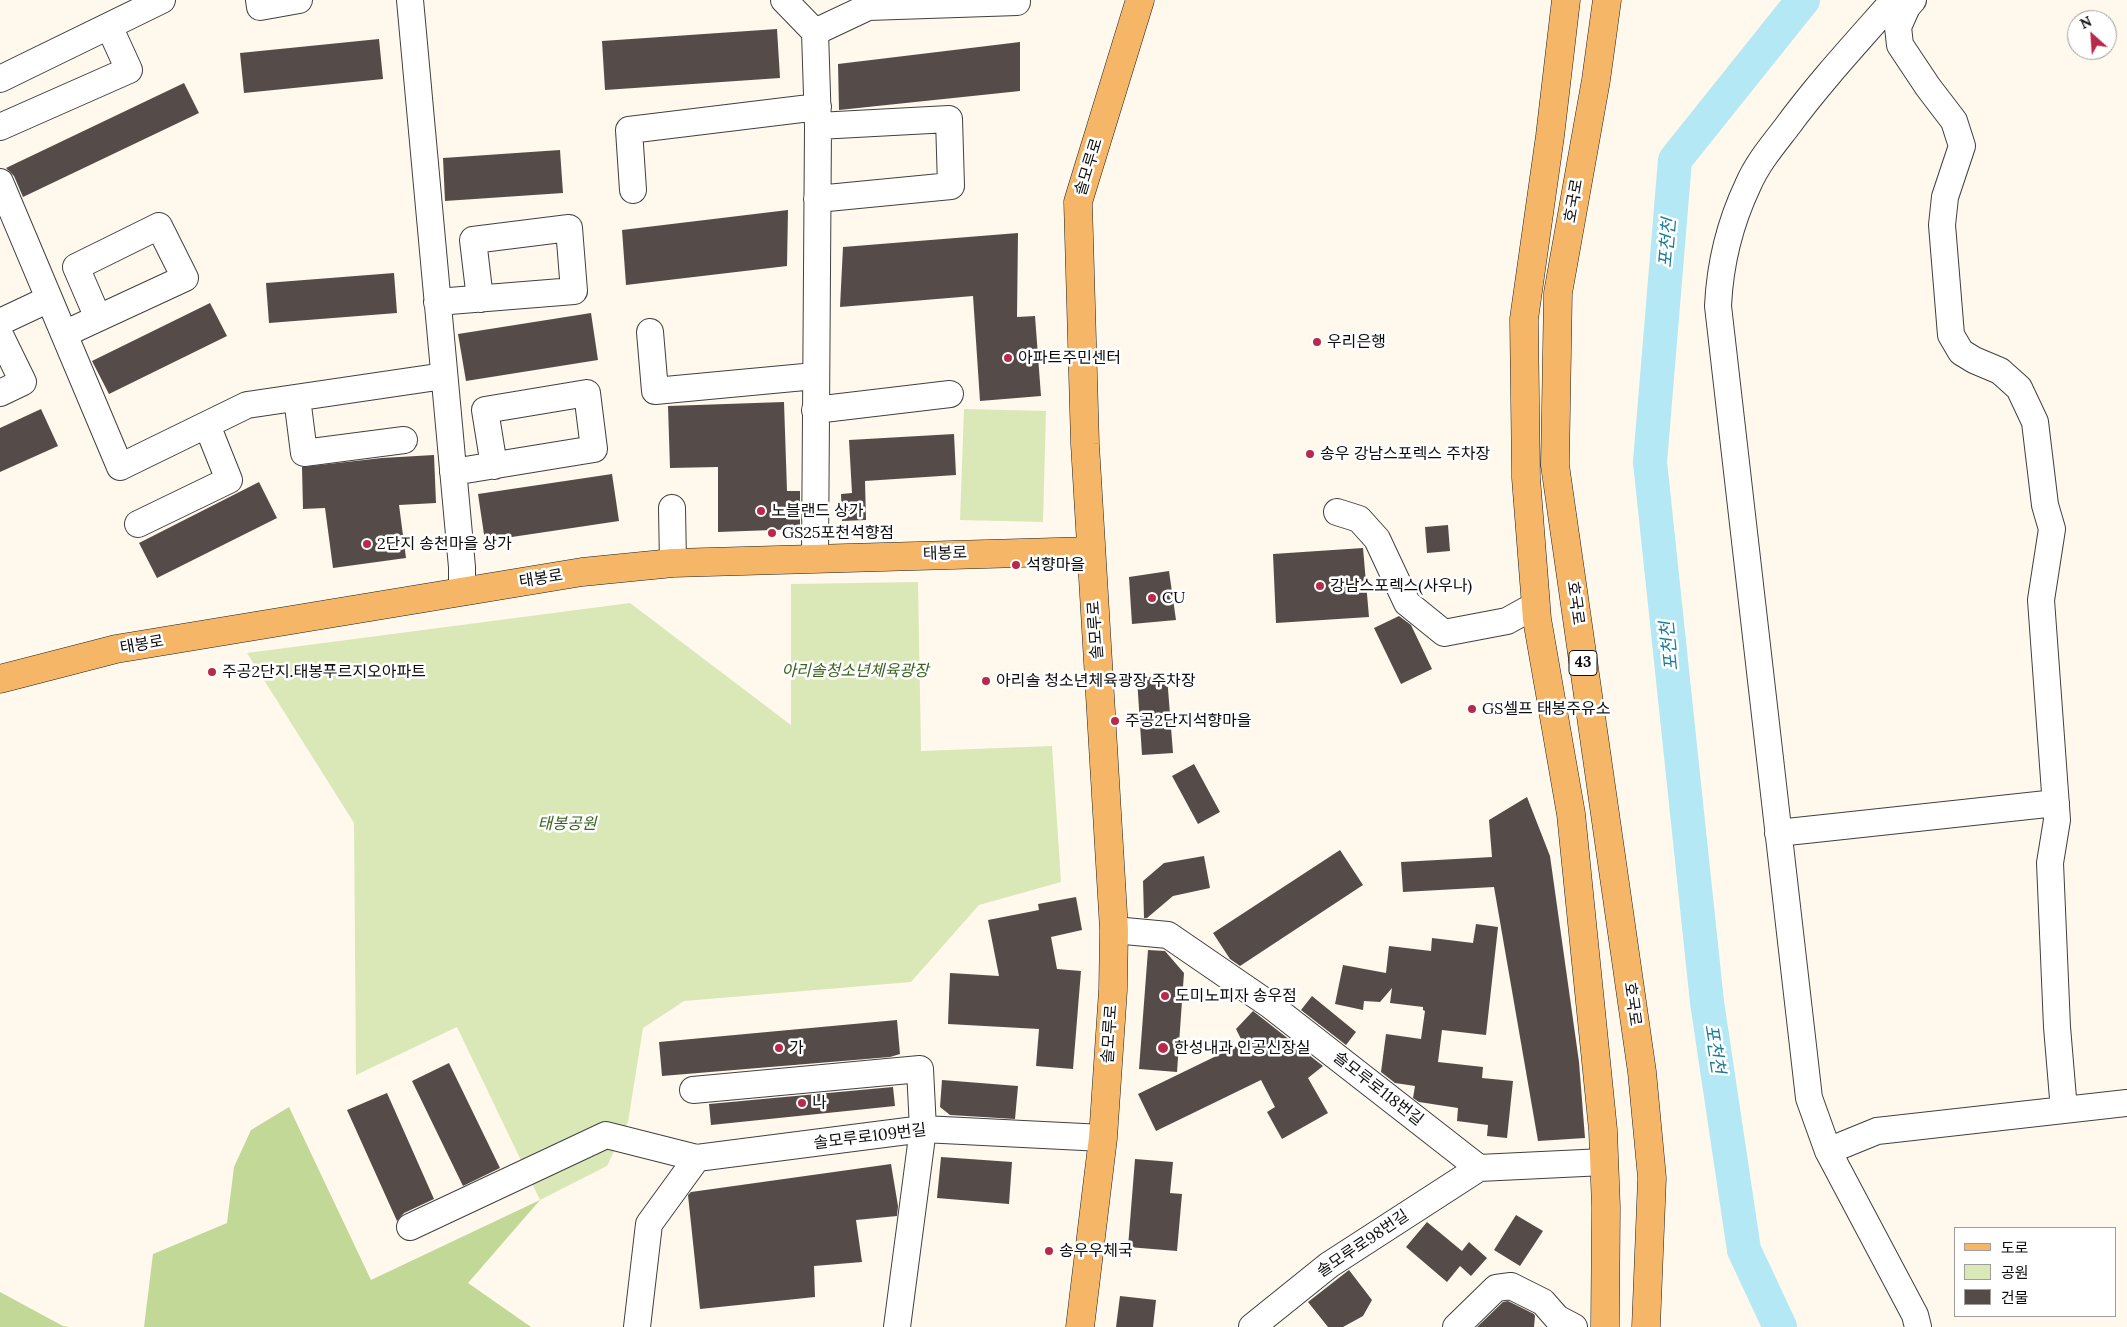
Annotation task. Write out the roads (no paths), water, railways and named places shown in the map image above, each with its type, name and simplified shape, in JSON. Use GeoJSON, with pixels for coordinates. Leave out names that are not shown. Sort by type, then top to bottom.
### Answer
{"type":"FeatureCollection","features":[{"type":"Feature","properties":{"kind":"main road","name":"솔모루로"},"geometry":{"type":"LineString","coordinates":[[1080,1327],[1103,1138],[1113,990],[1114,930],[1085,434],[1078,202],[1140,0]]}},
{"type":"Feature","properties":{"kind":"main road","name":"호국로"},"geometry":{"type":"LineString","coordinates":[[1566,0],[1550,136],[1524,319],[1526,478],[1537,619],[1571,814],[1603,1130],[1606,1207],[1605,1327]]}},
{"type":"Feature","properties":{"kind":"main road","name":"호국로"},"geometry":{"type":"LineString","coordinates":[[1607,0],[1596,80],[1558,293],[1555,464],[1642,1072],[1652,1178],[1646,1327]]}},
{"type":"Feature","properties":{"kind":"main road","name":"태봉로"},"geometry":{"type":"LineString","coordinates":[[0,680],[116,649],[582,572],[673,563],[1091,551]]}},
{"type":"Feature","properties":{"kind":"street"},"geometry":{"type":"LineString","coordinates":[[0,79],[162,0]]}},
{"type":"Feature","properties":{"kind":"street"},"geometry":{"type":"LineString","coordinates":[[259,0],[260,7],[299,0]]}},
{"type":"Feature","properties":{"kind":"street"},"geometry":{"type":"LineString","coordinates":[[410,0],[453,472],[462,592]]}},
{"type":"Feature","properties":{"kind":"street"},"geometry":{"type":"LineString","coordinates":[[784,0],[816,32],[818,116],[815,558]]}},
{"type":"Feature","properties":{"kind":"street"},"geometry":{"type":"LineString","coordinates":[[1894,0],[1800,109],[1763,158],[1748,184],[1723,255],[1719,284],[1719,316],[1809,1098],[1828,1151],[1915,1315],[1918,1327]]}},
{"type":"Feature","properties":{"kind":"street"},"geometry":{"type":"LineString","coordinates":[[1913,0],[1906,8],[1898,27],[1900,45],[1928,87],[1954,121],[1962,146],[1945,197],[1942,225],[1951,335],[1961,352],[2000,371],[2019,388],[2034,422],[2044,495],[2052,529],[2041,600],[2057,820],[2050,863],[2057,1027],[2064,1110]]}},
{"type":"Feature","properties":{"kind":"street"},"geometry":{"type":"LineString","coordinates":[[816,32],[868,4],[1017,2]]}},
{"type":"Feature","properties":{"kind":"street"},"geometry":{"type":"LineString","coordinates":[[0,127],[129,70],[109,26]]}},
{"type":"Feature","properties":{"kind":"street"},"geometry":{"type":"LineString","coordinates":[[633,190],[629,130],[818,116],[949,119],[951,186],[817,199]]}},
{"type":"Feature","properties":{"kind":"street"},"geometry":{"type":"LineString","coordinates":[[1,189],[120,467],[247,406],[444,376]]}},
{"type":"Feature","properties":{"kind":"street"},"geometry":{"type":"LineString","coordinates":[[0,322],[49,299]]}},
{"type":"Feature","properties":{"kind":"street"},"geometry":{"type":"LineString","coordinates":[[438,302],[480,299]]}},
{"type":"Feature","properties":{"kind":"street"},"geometry":{"type":"LineString","coordinates":[[64,334],[98,318]]}},
{"type":"Feature","properties":{"kind":"street"},"geometry":{"type":"LineString","coordinates":[[650,332],[655,391],[815,376]]}},
{"type":"Feature","properties":{"kind":"street"},"geometry":{"type":"LineString","coordinates":[[0,335],[23,382],[0,393]]}},
{"type":"Feature","properties":{"kind":"street"},"geometry":{"type":"LineString","coordinates":[[815,410],[950,394]]}},
{"type":"Feature","properties":{"kind":"street"},"geometry":{"type":"LineString","coordinates":[[296,398],[304,453],[404,440]]}},
{"type":"Feature","properties":{"kind":"street"},"geometry":{"type":"LineString","coordinates":[[138,524],[229,480],[207,425]]}},
{"type":"Feature","properties":{"kind":"street"},"geometry":{"type":"LineString","coordinates":[[453,472],[494,466]]}},
{"type":"Feature","properties":{"kind":"street"},"geometry":{"type":"LineString","coordinates":[[672,508],[673,563]]}},
{"type":"Feature","properties":{"kind":"street"},"geometry":{"type":"LineString","coordinates":[[1337,512],[1359,519],[1377,539],[1406,603],[1444,632],[1507,621],[1536,605]]}},
{"type":"Feature","properties":{"kind":"street"},"geometry":{"type":"LineString","coordinates":[[1778,833],[2056,803]]}},
{"type":"Feature","properties":{"kind":"street","name":"솔모루로118번길"},"geometry":{"type":"LineString","coordinates":[[1114,930],[1168,936],[1270,1005],[1479,1168]]}},
{"type":"Feature","properties":{"kind":"street"},"geometry":{"type":"LineString","coordinates":[[693,1090],[920,1068],[923,1129],[897,1327]]}},
{"type":"Feature","properties":{"kind":"street"},"geometry":{"type":"LineString","coordinates":[[1828,1151],[1877,1131],[2127,1103]]}},
{"type":"Feature","properties":{"kind":"street","name":"솔모루로109번길"},"geometry":{"type":"LineString","coordinates":[[697,1158],[923,1129],[1103,1138]]}},
{"type":"Feature","properties":{"kind":"street"},"geometry":{"type":"LineString","coordinates":[[410,1228],[606,1136],[697,1158],[649,1224],[637,1327]]}},
{"type":"Feature","properties":{"kind":"street"},"geometry":{"type":"LineString","coordinates":[[1479,1168],[1604,1162]]}},
{"type":"Feature","properties":{"kind":"street","name":"솔모루로98번길"},"geometry":{"type":"LineString","coordinates":[[1252,1327],[1329,1265],[1479,1168]]}},
{"type":"Feature","properties":{"kind":"street"},"geometry":{"type":"LineString","coordinates":[[1456,1327],[1496,1288],[1510,1286],[1543,1302],[1557,1318],[1574,1327]]}},
{"type":"Feature","properties":{"kind":"waterway","name":"포천천"},"geometry":{"type":"LineString","coordinates":[[1780,1327],[1744,1250],[1707,1002],[1650,462],[1675,160],[1803,0]]}},
{"type":"Feature","properties":{"kind":"place","name":"우리은행"},"geometry":{"type":"Point","coordinates":[1317,342]}},
{"type":"Feature","properties":{"kind":"place","name":"아파트주민센터"},"geometry":{"type":"Point","coordinates":[1008,358]}},
{"type":"Feature","properties":{"kind":"place","name":"송우 강남스포렉스 주차장"},"geometry":{"type":"Point","coordinates":[1310,454]}},
{"type":"Feature","properties":{"kind":"place","name":"노블랜드 상가"},"geometry":{"type":"Point","coordinates":[761,511]}},
{"type":"Feature","properties":{"kind":"place","name":"GS25포천석향점"},"geometry":{"type":"Point","coordinates":[772,533]}},
{"type":"Feature","properties":{"kind":"place","name":"2단지 송천마을 상가"},"geometry":{"type":"Point","coordinates":[367,544]}},
{"type":"Feature","properties":{"kind":"place","name":"석향마을"},"geometry":{"type":"Point","coordinates":[1016,565]}},
{"type":"Feature","properties":{"kind":"place","name":"강남스포렉스(사우나)"},"geometry":{"type":"Point","coordinates":[1320,586]}},
{"type":"Feature","properties":{"kind":"place","name":"CU"},"geometry":{"type":"Point","coordinates":[1152,598]}},
{"type":"Feature","properties":{"kind":"place","name":"주공2단지.태봉푸르지오아파트"},"geometry":{"type":"Point","coordinates":[212,672]}},
{"type":"Feature","properties":{"kind":"place","name":"아리솔 청소년체육광장 주차장"},"geometry":{"type":"Point","coordinates":[986,681]}},
{"type":"Feature","properties":{"kind":"place","name":"GS셀프 태봉주유소"},"geometry":{"type":"Point","coordinates":[1472,709]}},
{"type":"Feature","properties":{"kind":"place","name":"주공2단지석향마을"},"geometry":{"type":"Point","coordinates":[1115,721]}},
{"type":"Feature","properties":{"kind":"place","name":"도미노피자 송우점"},"geometry":{"type":"Point","coordinates":[1165,996]}},
{"type":"Feature","properties":{"kind":"place","name":"가"},"geometry":{"type":"Point","coordinates":[779,1048]}},
{"type":"Feature","properties":{"kind":"place","name":"한성내과 인공신장실"},"geometry":{"type":"Point","coordinates":[1163,1048]}},
{"type":"Feature","properties":{"kind":"place","name":"나"},"geometry":{"type":"Point","coordinates":[802,1103]}},
{"type":"Feature","properties":{"kind":"place","name":"송우우체국"},"geometry":{"type":"Point","coordinates":[1049,1251]}},
{"type":"Feature","properties":{"kind":"park label","name":"아리솔청소년체육광장"},"geometry":{"type":"Point","coordinates":[855,671]}},
{"type":"Feature","properties":{"kind":"park label","name":"태봉공원"},"geometry":{"type":"Point","coordinates":[567,824]}}]}
